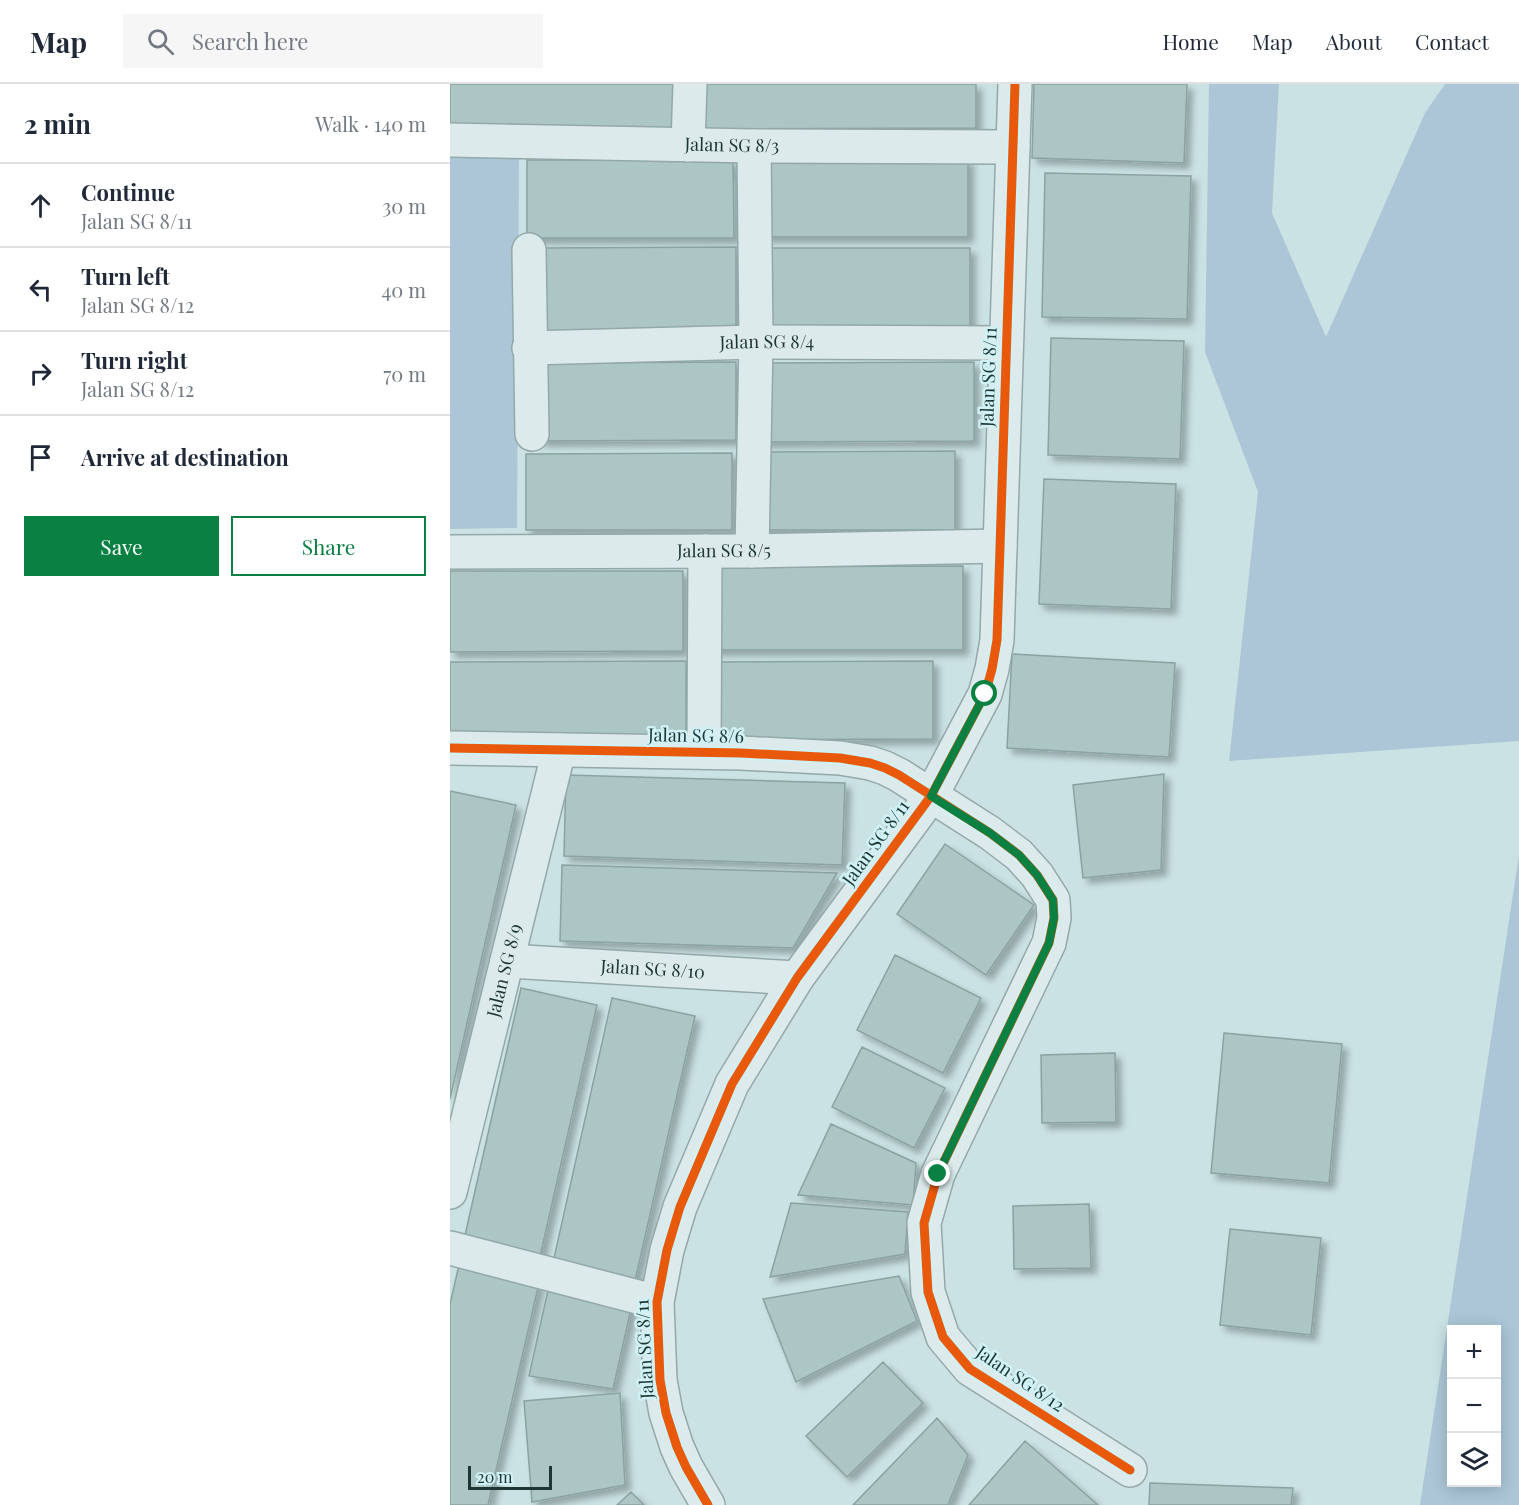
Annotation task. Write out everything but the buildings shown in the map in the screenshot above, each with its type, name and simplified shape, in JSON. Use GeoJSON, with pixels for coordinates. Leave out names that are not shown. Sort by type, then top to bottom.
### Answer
{"type":"FeatureCollection","features":[{"type":"Feature","properties":{"kind":"street"},"geometry":{"type":"LineString","coordinates":[[688,145],[690,84]]}},
{"type":"Feature","properties":{"kind":"street","name":"Jalan SG 8/11"},"geometry":{"type":"LineString","coordinates":[[708,1505],[686,1467],[666,1413],[660,1380],[657,1302],[667,1250],[680,1207],[732,1084],[797,978],[931,796],[985,694],[992,669],[998,640],[1016,84]]}},
{"type":"Feature","properties":{"kind":"street","name":"Jalan SG 8/3"},"geometry":{"type":"LineString","coordinates":[[450,140],[754,146],[1013,147]]}},
{"type":"Feature","properties":{"kind":"street"},"geometry":{"type":"LineString","coordinates":[[752,551],[756,342],[754,146]]}},
{"type":"Feature","properties":{"kind":"street"},"geometry":{"type":"LineString","coordinates":[[529,250],[532,434]]}},
{"type":"Feature","properties":{"kind":"street","name":"Jalan SG 8/4"},"geometry":{"type":"LineString","coordinates":[[529,348],[756,342],[1006,343]]}},
{"type":"Feature","properties":{"kind":"street","name":"Jalan SG 8/5"},"geometry":{"type":"LineString","coordinates":[[450,552],[752,551],[1000,546]]}},
{"type":"Feature","properties":{"kind":"street"},"geometry":{"type":"LineString","coordinates":[[704,752],[705,551]]}},
{"type":"Feature","properties":{"kind":"street","name":"Jalan SG 8/6"},"geometry":{"type":"LineString","coordinates":[[450,748],[704,752],[840,758],[870,763],[899,774],[931,796]]}},
{"type":"Feature","properties":{"kind":"street","name":"Jalan SG 8/9"},"geometry":{"type":"LineString","coordinates":[[450,1192],[459,1118],[507,961],[559,750]]}},
{"type":"Feature","properties":{"kind":"street","name":"Jalan SG 8/12"},"geometry":{"type":"LineString","coordinates":[[931,796],[990,833],[1019,855],[1037,875],[1053,900],[1054,918],[1049,943],[938,1174],[924,1223],[928,1292],[943,1337],[970,1369],[1130,1470]]}},
{"type":"Feature","properties":{"kind":"street","name":"Jalan SG 8/10"},"geometry":{"type":"LineString","coordinates":[[507,961],[797,978]]}},
{"type":"Feature","properties":{"kind":"street"},"geometry":{"type":"LineString","coordinates":[[450,1248],[657,1302]]}},
{"type":"Feature","properties":{"kind":"shaded area"},"geometry":{"type":"Polygon","coordinates":[[[1209,84],[1279,84],[1272,213],[1326,337],[1425,113],[1445,84],[1519,84],[1519,741],[1229,761],[1258,492],[1205,352],[1209,84]]]}},
{"type":"Feature","properties":{"kind":"shaded area"},"geometry":{"type":"Polygon","coordinates":[[[450,156],[519,157],[517,528],[450,529],[450,156]]]}},
{"type":"Feature","properties":{"kind":"shaded area"},"geometry":{"type":"Polygon","coordinates":[[[1519,855],[1519,1505],[1420,1505],[1447,1328],[1447,1487],[1501,1487],[1501,1325],[1447,1325],[1519,855]]]}},
{"type":"Feature","properties":{"kind":"cycle path"},"geometry":{"type":"LineString","coordinates":[[708,1505],[677,1447],[666,1413],[660,1380],[657,1302],[667,1250],[680,1207],[732,1084],[797,978],[931,796],[985,694],[992,669],[997,640],[1015,84]]}},
{"type":"Feature","properties":{"kind":"cycle path"},"geometry":{"type":"LineString","coordinates":[[450,748],[741,753],[840,758],[870,763],[899,775],[990,833],[1019,855],[1037,875],[1053,900],[1054,918],[1049,943],[938,1174],[924,1223],[928,1292],[943,1337],[970,1369],[1130,1470]]}},
{"type":"Feature","properties":{"kind":"route"},"geometry":{"type":"LineString","coordinates":[[938,1174],[1049,943],[1054,918],[1053,900],[1037,875],[1019,855],[990,833],[931,796],[985,694]]}}]}
